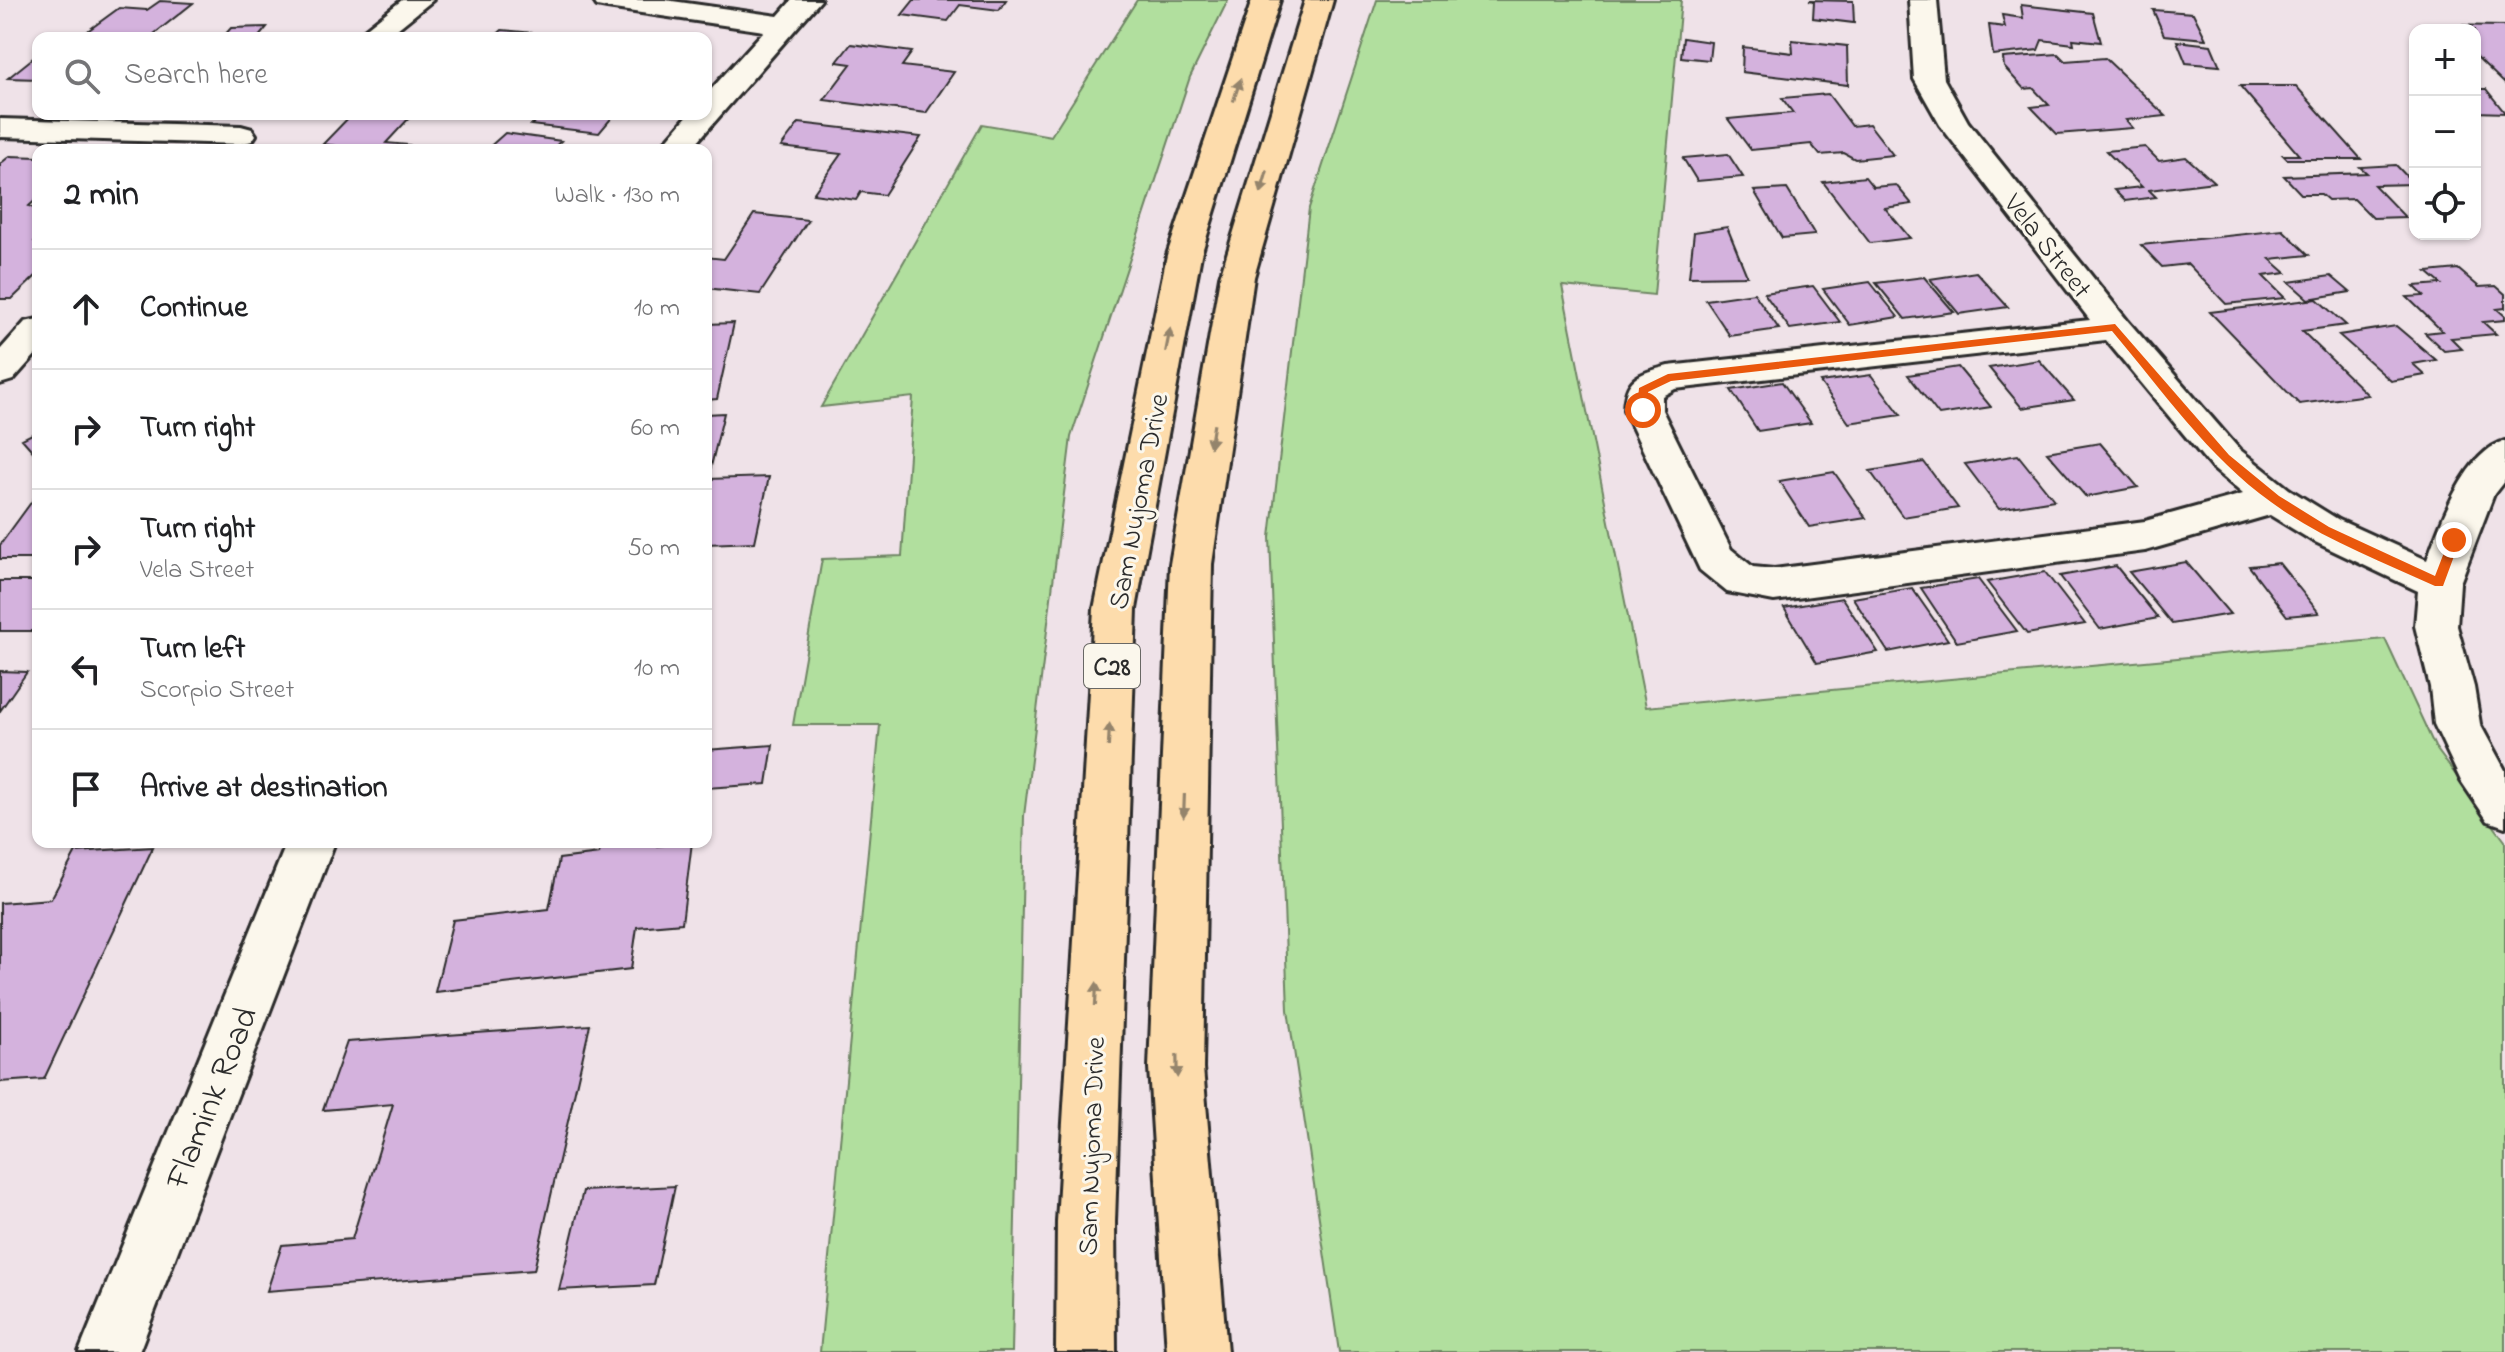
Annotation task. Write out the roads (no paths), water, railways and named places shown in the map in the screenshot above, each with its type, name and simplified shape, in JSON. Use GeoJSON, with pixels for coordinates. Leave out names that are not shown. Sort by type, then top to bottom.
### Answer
{"type":"FeatureCollection","features":[{"type":"Feature","properties":{"kind":"highway","name":"Sam Nujoma Drive"},"geometry":{"type":"LineString","coordinates":[[1086,1352],[1086,1222],[1115,609],[1184,255],[1266,0]]}},
{"type":"Feature","properties":{"kind":"highway"},"geometry":{"type":"LineString","coordinates":[[1197,1352],[1176,1068],[1191,564],[1237,277],[1319,0]]}},
{"type":"Feature","properties":{"kind":"street"},"geometry":{"type":"LineString","coordinates":[[376,32],[419,0]]}},
{"type":"Feature","properties":{"kind":"street"},"geometry":{"type":"LineString","coordinates":[[607,0],[784,25]]}},
{"type":"Feature","properties":{"kind":"street"},"geometry":{"type":"LineString","coordinates":[[712,107],[807,0]]}},
{"type":"Feature","properties":{"kind":"street","name":"Vela Street"},"geometry":{"type":"LineString","coordinates":[[1923,0],[1929,79],[1955,125],[2115,328],[2225,458],[2275,499],[2325,530],[2439,583]]}},
{"type":"Feature","properties":{"kind":"street"},"geometry":{"type":"LineString","coordinates":[[678,144],[700,120]]}},
{"type":"Feature","properties":{"kind":"street"},"geometry":{"type":"LineString","coordinates":[[0,128],[242,135]]}},
{"type":"Feature","properties":{"kind":"street"},"geometry":{"type":"LineString","coordinates":[[2115,328],[1668,378],[1643,390],[1643,410],[1715,559],[1742,581],[1774,585],[2145,536],[2275,499]]}},
{"type":"Feature","properties":{"kind":"street"},"geometry":{"type":"LineString","coordinates":[[0,372],[32,337]]}},
{"type":"Feature","properties":{"kind":"street"},"geometry":{"type":"LineString","coordinates":[[2505,454],[2477,488],[2439,583],[2436,626],[2452,687],[2457,724],[2477,767],[2505,807]]}},
{"type":"Feature","properties":{"kind":"street","name":"Flamink Road"},"geometry":{"type":"LineString","coordinates":[[109,1352],[309,848]]}}]}
